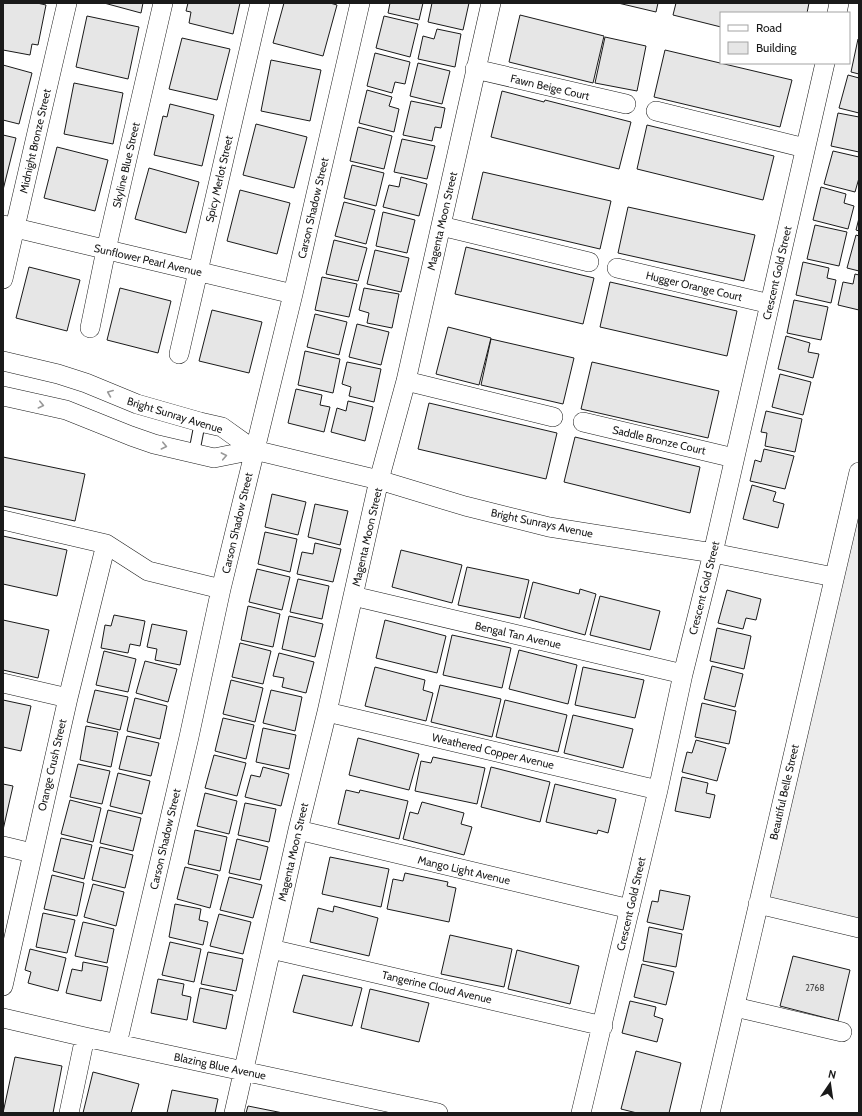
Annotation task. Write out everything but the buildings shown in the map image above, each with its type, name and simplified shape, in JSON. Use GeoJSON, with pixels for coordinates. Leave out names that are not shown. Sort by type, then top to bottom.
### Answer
{"type":"FeatureCollection","features":[{"type":"Feature","properties":{"kind":"street","name":"Midnight Bronze Street"},"geometry":{"type":"LineString","coordinates":[[3,279],[9,226],[67,3]]}},
{"type":"Feature","properties":{"kind":"street","name":"Skyline Blue Street"},"geometry":{"type":"LineString","coordinates":[[90,328],[106,250],[163,3]]}},
{"type":"Feature","properties":{"kind":"street","name":"Spicy Merlot Street"},"geometry":{"type":"LineString","coordinates":[[179,354],[260,3]]}},
{"type":"Feature","properties":{"kind":"street","name":"Carson Shadow Street"},"geometry":{"type":"LineString","coordinates":[[117,1044],[189,737],[221,590],[293,294],[360,3]]}},
{"type":"Feature","properties":{"kind":"street","name":"Magenta Moon Street"},"geometry":{"type":"LineString","coordinates":[[234,1113],[242,1070],[327,712],[379,480],[406,382],[491,3]]}},
{"type":"Feature","properties":{"kind":"street","name":"Crescent Gold Street"},"geometry":{"type":"LineString","coordinates":[[581,1113],[603,1026],[658,790],[683,674],[713,553],[825,64]]}},
{"type":"Feature","properties":{"kind":"street","name":"Fawn Beige Court"},"geometry":{"type":"LineString","coordinates":[[475,69],[626,104]]}},
{"type":"Feature","properties":{"kind":"street"},"geometry":{"type":"LineString","coordinates":[[656,111],[805,148]]}},
{"type":"Feature","properties":{"kind":"street","name":"Sunflower Pearl Avenue"},"geometry":{"type":"LineString","coordinates":[[9,226],[293,294]]}},
{"type":"Feature","properties":{"kind":"street"},"geometry":{"type":"LineString","coordinates":[[441,226],[589,262]]}},
{"type":"Feature","properties":{"kind":"street","name":"Hugger Orange Court"},"geometry":{"type":"LineString","coordinates":[[617,268],[770,304]]}},
{"type":"Feature","properties":{"kind":"street","name":"Bright Sunray Avenue"},"geometry":{"type":"LineString","coordinates":[[3,361],[58,374],[86,383],[138,404],[222,427],[254,450]]}},
{"type":"Feature","properties":{"kind":"street"},"geometry":{"type":"LineString","coordinates":[[406,382],[553,417]]}},
{"type":"Feature","properties":{"kind":"street"},"geometry":{"type":"LineString","coordinates":[[3,396],[66,410],[139,439],[214,458],[254,450]]}},
{"type":"Feature","properties":{"kind":"street","name":"Saddle Bronze Court"},"geometry":{"type":"LineString","coordinates":[[583,422],[734,458]]}},
{"type":"Feature","properties":{"kind":"street","name":"Bright Sunrays Avenue"},"geometry":{"type":"LineString","coordinates":[[254,450],[379,480],[466,506],[549,527],[713,553],[834,577]]}},
{"type":"Feature","properties":{"kind":"street","name":"Beautiful Belle Street"},"geometry":{"type":"LineString","coordinates":[[710,1113],[859,472]]}},
{"type":"Feature","properties":{"kind":"street"},"geometry":{"type":"LineString","coordinates":[[3,520],[106,544],[148,571],[221,590]]}},
{"type":"Feature","properties":{"kind":"street","name":"Orange Crush Street"},"geometry":{"type":"LineString","coordinates":[[3,986],[68,698],[106,544]]}},
{"type":"Feature","properties":{"kind":"street","name":"Bengal Tan Avenue"},"geometry":{"type":"LineString","coordinates":[[353,596],[683,674]]}},
{"type":"Feature","properties":{"kind":"street"},"geometry":{"type":"LineString","coordinates":[[3,683],[68,698]]}},
{"type":"Feature","properties":{"kind":"street","name":"Weathered Copper Avenue"},"geometry":{"type":"LineString","coordinates":[[327,712],[658,790]]}},
{"type":"Feature","properties":{"kind":"street","name":"Mango Light Avenue"},"geometry":{"type":"LineString","coordinates":[[298,830],[630,910]]}},
{"type":"Feature","properties":{"kind":"street"},"geometry":{"type":"LineString","coordinates":[[3,846],[32,853]]}},
{"type":"Feature","properties":{"kind":"street"},"geometry":{"type":"LineString","coordinates":[[758,904],[859,928]]}},
{"type":"Feature","properties":{"kind":"street","name":"Tangerine Cloud Avenue"},"geometry":{"type":"LineString","coordinates":[[270,949],[603,1026]]}},
{"type":"Feature","properties":{"kind":"street"},"geometry":{"type":"LineString","coordinates":[[735,1007],[842,1032]]}},
{"type":"Feature","properties":{"kind":"street","name":"Blazing Blue Avenue"},"geometry":{"type":"LineString","coordinates":[[3,1018],[242,1070],[397,1109],[438,1113]]}},
{"type":"Feature","properties":{"kind":"street"},"geometry":{"type":"LineString","coordinates":[[69,1113],[85,1037]]}},
{"type":"Feature","properties":{"kind":"lane"},"geometry":{"type":"LineString","coordinates":[[194,453],[200,422]]}},
{"type":"Feature","properties":{"kind":"shaded area"},"geometry":{"type":"Polygon","coordinates":[[[859,507],[859,919],[767,898],[859,507]]]}}]}
